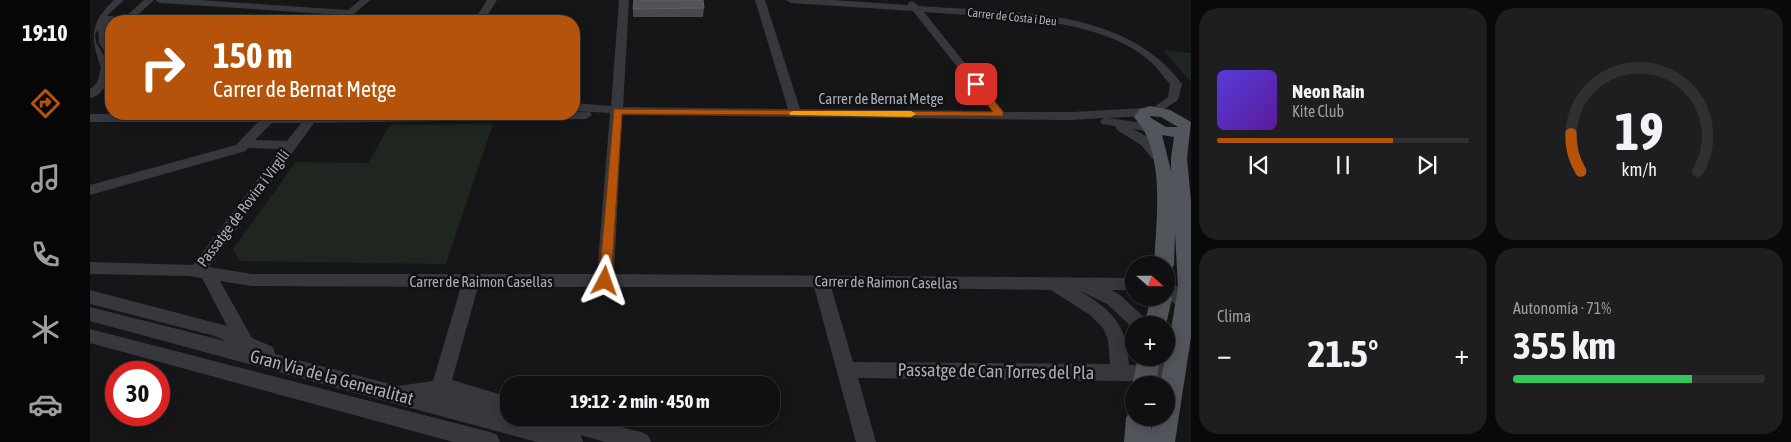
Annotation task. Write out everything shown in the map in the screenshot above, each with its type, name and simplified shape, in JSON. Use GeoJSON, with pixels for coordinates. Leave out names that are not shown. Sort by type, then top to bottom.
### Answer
{"type":"FeatureCollection","features":[{"type":"Feature","properties":{"kind":"main road"},"geometry":{"type":"LineString","coordinates":[[1163,429],[1189,297],[1189,252],[1170,159],[1160,146],[1154,120],[1188,124],[1170,159],[1164,256]]}},
{"type":"Feature","properties":{"kind":"main road"},"geometry":{"type":"LineString","coordinates":[[1137,442],[1138,426]]}},
{"type":"Feature","properties":{"kind":"street"},"geometry":{"type":"LineString","coordinates":[[90,95],[102,84],[105,74],[104,63],[94,48],[91,38],[93,29],[105,12],[119,0]]}},
{"type":"Feature","properties":{"kind":"street"},"geometry":{"type":"LineString","coordinates":[[113,15],[127,0]]}},
{"type":"Feature","properties":{"kind":"street"},"geometry":{"type":"LineString","coordinates":[[120,15],[136,0]]}},
{"type":"Feature","properties":{"kind":"street"},"geometry":{"type":"LineString","coordinates":[[133,15],[149,0]]}},
{"type":"Feature","properties":{"kind":"street"},"geometry":{"type":"LineString","coordinates":[[160,0],[350,13]]}},
{"type":"Feature","properties":{"kind":"street"},"geometry":{"type":"LineString","coordinates":[[240,6],[249,0]]}},
{"type":"Feature","properties":{"kind":"street"},"geometry":{"type":"LineString","coordinates":[[348,15],[365,0]]}},
{"type":"Feature","properties":{"kind":"street"},"geometry":{"type":"LineString","coordinates":[[483,15],[492,0]]}},
{"type":"Feature","properties":{"kind":"street"},"geometry":{"type":"LineString","coordinates":[[605,281],[624,0]]}},
{"type":"Feature","properties":{"kind":"street"},"geometry":{"type":"LineString","coordinates":[[760,0],[796,114]]}},
{"type":"Feature","properties":{"kind":"street","name":"Carrer de Costa i Deu"},"geometry":{"type":"LineString","coordinates":[[791,0],[913,3],[1057,20],[1102,32],[1129,43],[1168,71],[1176,84],[1174,98],[1154,120]]}},
{"type":"Feature","properties":{"kind":"street"},"geometry":{"type":"LineString","coordinates":[[913,3],[1000,114]]}},
{"type":"Feature","properties":{"kind":"street"},"geometry":{"type":"LineString","coordinates":[[105,24],[102,31],[105,43]]}},
{"type":"Feature","properties":{"kind":"street"},"geometry":{"type":"LineString","coordinates":[[94,48],[105,54]]}},
{"type":"Feature","properties":{"kind":"street"},"geometry":{"type":"LineString","coordinates":[[90,103],[105,91]]}},
{"type":"Feature","properties":{"kind":"street","name":"Carrer de Bernat Metge"},"geometry":{"type":"LineString","coordinates":[[580,107],[604,108],[617,111],[796,114],[1000,114],[1154,120]]}},
{"type":"Feature","properties":{"kind":"street","name":"Carrer de Bernat Metge"},"geometry":{"type":"LineString","coordinates":[[580,115],[606,115],[617,111]]}},
{"type":"Feature","properties":{"kind":"street"},"geometry":{"type":"LineString","coordinates":[[1072,116],[1154,120]]}},
{"type":"Feature","properties":{"kind":"street"},"geometry":{"type":"LineString","coordinates":[[90,118],[105,118]]}},
{"type":"Feature","properties":{"kind":"street"},"geometry":{"type":"LineString","coordinates":[[1088,118],[1118,126],[1139,136],[1170,159]]}},
{"type":"Feature","properties":{"kind":"street"},"geometry":{"type":"LineString","coordinates":[[90,190],[241,148],[267,120]]}},
{"type":"Feature","properties":{"kind":"street","name":"Passatge de Rovira i Virgili"},"geometry":{"type":"LineString","coordinates":[[202,273],[290,144],[310,120]]}},
{"type":"Feature","properties":{"kind":"street","name":"Passatge de Rovira i Virgili"},"geometry":{"type":"LineString","coordinates":[[246,144],[290,144]]}},
{"type":"Feature","properties":{"kind":"street","name":"Carrer de Raimon Casellas"},"geometry":{"type":"LineString","coordinates":[[90,268],[154,269],[252,280],[821,281],[1125,284]]}},
{"type":"Feature","properties":{"kind":"street"},"geometry":{"type":"LineString","coordinates":[[202,273],[245,342]]}},
{"type":"Feature","properties":{"kind":"street"},"geometry":{"type":"LineString","coordinates":[[445,388],[442,380],[471,280]]}},
{"type":"Feature","properties":{"kind":"street"},"geometry":{"type":"LineString","coordinates":[[821,281],[866,442]]}},
{"type":"Feature","properties":{"kind":"street"},"geometry":{"type":"LineString","coordinates":[[1054,284],[1096,309],[1114,330],[1119,350],[1120,373]]}},
{"type":"Feature","properties":{"kind":"street","name":"Carrer de Raimon Casellas"},"geometry":{"type":"LineString","coordinates":[[1085,284],[1113,299],[1131,316]]}},
{"type":"Feature","properties":{"kind":"street"},"geometry":{"type":"LineString","coordinates":[[1175,290],[1189,297]]}},
{"type":"Feature","properties":{"kind":"street"},"geometry":{"type":"LineString","coordinates":[[90,296],[219,330],[294,365],[314,372]]}},
{"type":"Feature","properties":{"kind":"street","name":"Gran Via de la Generalitat"},"geometry":{"type":"LineString","coordinates":[[90,314],[573,442]]}},
{"type":"Feature","properties":{"kind":"street","name":"Gran Via de la Generalitat"},"geometry":{"type":"LineString","coordinates":[[90,336],[490,442]]}},
{"type":"Feature","properties":{"kind":"street","name":"Passatge de Can Torres del Pla"},"geometry":{"type":"LineString","coordinates":[[846,370],[1152,372]]}},
{"type":"Feature","properties":{"kind":"street"},"geometry":{"type":"LineString","coordinates":[[393,393],[445,388],[500,403]]}},
{"type":"Feature","properties":{"kind":"street"},"geometry":{"type":"LineString","coordinates":[[422,424],[468,442]]}},
{"type":"Feature","properties":{"kind":"street"},"geometry":{"type":"LineString","coordinates":[[581,426],[641,442]]}},
{"type":"Feature","properties":{"kind":"shaded area"},"geometry":{"type":"Polygon","coordinates":[[[1163,50],[1191,53],[1191,82],[1163,50]]]}},
{"type":"Feature","properties":{"kind":"shaded area"},"geometry":{"type":"Polygon","coordinates":[[[493,124],[446,264],[240,261],[233,249],[296,162],[368,163],[390,125],[493,124]]]}},
{"type":"Feature","properties":{"kind":"building"},"geometry":{"type":"Polygon","coordinates":[[[634,0],[703,0],[704,8],[633,9],[634,0]]]}},
{"type":"Feature","properties":{"kind":"slow traffic"},"geometry":{"type":"LineString","coordinates":[[793,113],[911,114]]}},
{"type":"Feature","properties":{"kind":"route"},"geometry":{"type":"LineString","coordinates":[[605,281],[614,132],[617,111],[796,114],[1000,114],[976,84]]}}]}
